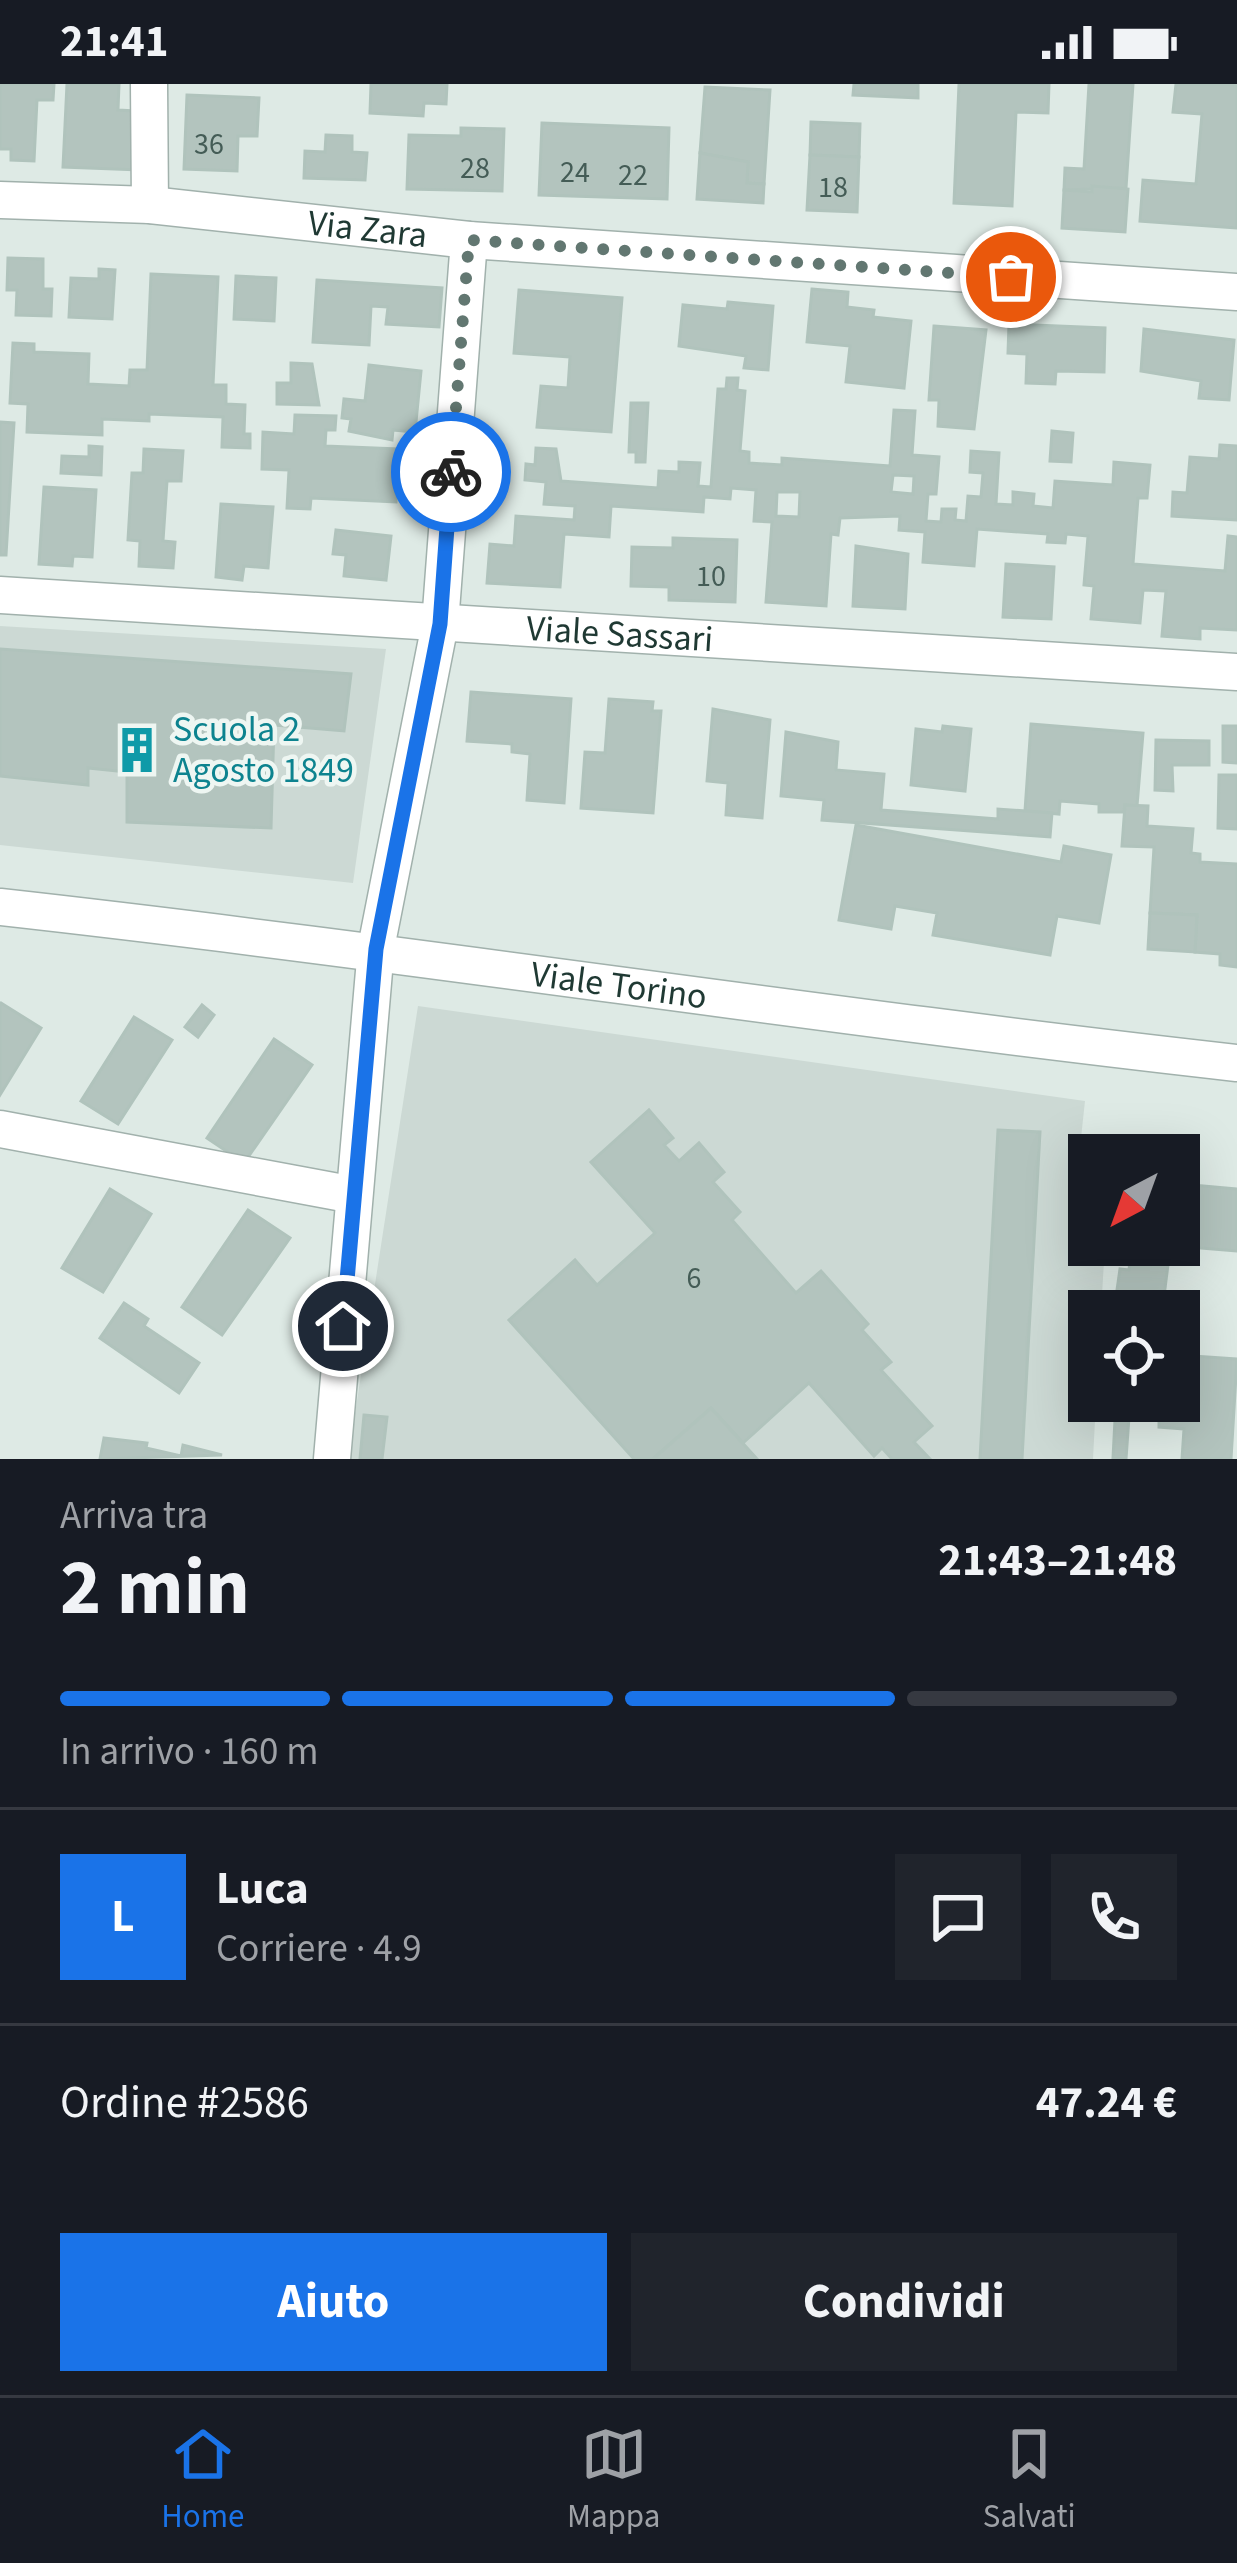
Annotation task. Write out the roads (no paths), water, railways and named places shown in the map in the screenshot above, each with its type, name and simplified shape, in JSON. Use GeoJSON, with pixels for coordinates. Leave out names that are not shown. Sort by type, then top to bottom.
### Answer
{"type":"FeatureCollection","features":[{"type":"Feature","properties":{"kind":"street"},"geometry":{"type":"LineString","coordinates":[[149,84],[150,205]]}},
{"type":"Feature","properties":{"kind":"street","name":"Via Zara"},"geometry":{"type":"LineString","coordinates":[[0,200],[150,205],[469,240],[1237,292]]}},
{"type":"Feature","properties":{"kind":"street"},"geometry":{"type":"LineString","coordinates":[[332,1459],[376,949],[440,624],[469,240]]}},
{"type":"Feature","properties":{"kind":"street","name":"Viale Sassari"},"geometry":{"type":"LineString","coordinates":[[0,595],[1237,672]]}},
{"type":"Feature","properties":{"kind":"street","name":"Viale Torino"},"geometry":{"type":"LineString","coordinates":[[0,907],[376,949],[897,1025],[1237,1063]]}},
{"type":"Feature","properties":{"kind":"street"},"geometry":{"type":"LineString","coordinates":[[0,1129],[354,1195]]}},
{"type":"Feature","properties":{"kind":"place","name":"Scuola 2 Agosto 1849"},"geometry":{"type":"Point","coordinates":[137,750]}}]}
